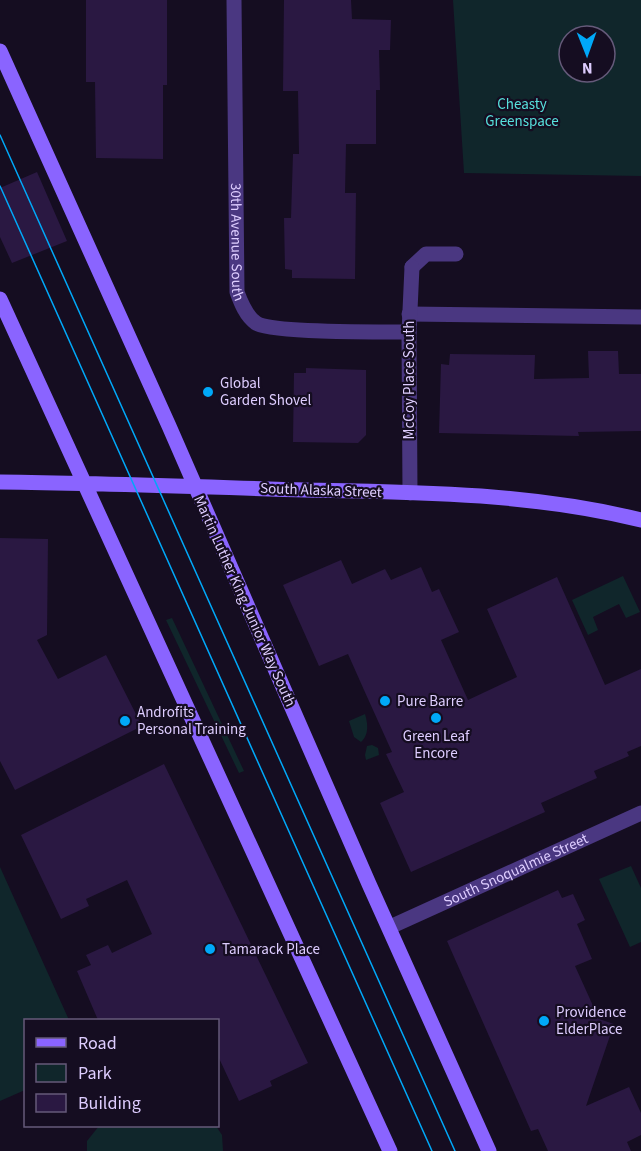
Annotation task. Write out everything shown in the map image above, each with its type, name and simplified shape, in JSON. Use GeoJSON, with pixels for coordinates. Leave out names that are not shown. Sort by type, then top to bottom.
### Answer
{"type":"FeatureCollection","features":[{"type":"Feature","properties":{"kind":"main road","name":"Martin Luther King Junior Way South"},"geometry":{"type":"LineString","coordinates":[[0,51],[489,1151]]}},
{"type":"Feature","properties":{"kind":"main road"},"geometry":{"type":"LineString","coordinates":[[0,299],[390,1151]]}},
{"type":"Feature","properties":{"kind":"main road","name":"South Alaska Street"},"geometry":{"type":"LineString","coordinates":[[0,482],[83,482],[410,493],[543,502],[641,520]]}},
{"type":"Feature","properties":{"kind":"street","name":"30th Avenue South"},"geometry":{"type":"LineString","coordinates":[[234,0],[237,292],[244,310],[257,324],[279,329],[409,332]]}},
{"type":"Feature","properties":{"kind":"street","name":"McCoy Place South"},"geometry":{"type":"LineString","coordinates":[[410,493],[409,314],[412,267],[426,255],[456,254]]}},
{"type":"Feature","properties":{"kind":"street"},"geometry":{"type":"LineString","coordinates":[[409,314],[641,317]]}},
{"type":"Feature","properties":{"kind":"street","name":"South Snoqualmie Street"},"geometry":{"type":"LineString","coordinates":[[390,927],[641,813]]}},
{"type":"Feature","properties":{"kind":"green space","name":"Cheasty Greenspace"},"geometry":{"type":"Polygon","coordinates":[[[453,0],[641,0],[641,176],[464,173],[453,0]]]}},
{"type":"Feature","properties":{"kind":"green space"},"geometry":{"type":"Polygon","coordinates":[[[623,576],[640,612],[626,618],[619,604],[593,617],[598,630],[588,635],[572,600],[623,576]]]}},
{"type":"Feature","properties":{"kind":"green space"},"geometry":{"type":"Polygon","coordinates":[[[172,618],[244,771],[239,773],[166,620],[172,618]]]}},
{"type":"Feature","properties":{"kind":"green space"},"geometry":{"type":"Polygon","coordinates":[[[365,714],[367,729],[361,742],[354,737],[349,721],[365,714]]]}},
{"type":"Feature","properties":{"kind":"green space"},"geometry":{"type":"Polygon","coordinates":[[[372,745],[378,748],[379,755],[366,760],[367,746],[372,745]]]}},
{"type":"Feature","properties":{"kind":"green space"},"geometry":{"type":"Polygon","coordinates":[[[631,866],[641,888],[641,942],[630,947],[599,879],[631,866]]]}},
{"type":"Feature","properties":{"kind":"green space"},"geometry":{"type":"Polygon","coordinates":[[[0,867],[69,1019],[24,1019],[24,1090],[0,1101],[0,867]]]}},
{"type":"Feature","properties":{"kind":"green space"},"geometry":{"type":"Polygon","coordinates":[[[98,1127],[217,1127],[222,1135],[223,1151],[87,1151],[87,1141],[98,1127]]]}},
{"type":"Feature","properties":{"kind":"building"},"geometry":{"type":"Polygon","coordinates":[[[86,0],[167,0],[167,85],[163,85],[163,159],[96,158],[95,82],[86,82],[86,0]]]}},
{"type":"Feature","properties":{"kind":"building"},"geometry":{"type":"Polygon","coordinates":[[[284,0],[351,0],[352,19],[391,20],[390,50],[379,50],[380,90],[376,90],[376,144],[346,144],[345,193],[356,193],[355,279],[292,278],[292,270],[285,269],[284,218],[291,218],[293,154],[299,154],[298,91],[283,91],[284,0]]]}},
{"type":"Feature","properties":{"kind":"building"},"geometry":{"type":"Polygon","coordinates":[[[37,172],[67,241],[12,263],[0,237],[0,188],[37,172]]]}},
{"type":"Feature","properties":{"kind":"building"},"geometry":{"type":"Polygon","coordinates":[[[588,351],[618,351],[619,374],[641,374],[641,431],[578,432],[579,436],[439,433],[441,364],[449,365],[450,354],[535,355],[534,379],[589,378],[588,351]]]}},
{"type":"Feature","properties":{"kind":"building"},"geometry":{"type":"Polygon","coordinates":[[[306,368],[366,370],[366,435],[358,443],[293,442],[294,373],[306,373],[306,368]]]}},
{"type":"Feature","properties":{"kind":"building"},"geometry":{"type":"Polygon","coordinates":[[[0,538],[48,539],[47,635],[37,640],[58,679],[106,655],[142,726],[15,790],[0,761],[0,538]]]}},
{"type":"Feature","properties":{"kind":"building","name":"Green Leaf Encore"},"geometry":{"type":"Polygon","coordinates":[[[341,560],[352,584],[385,569],[391,580],[421,567],[432,592],[439,589],[459,632],[441,640],[468,700],[517,677],[487,609],[557,577],[605,685],[641,669],[641,746],[627,752],[629,756],[594,771],[597,778],[541,803],[545,812],[411,872],[380,803],[404,792],[386,754],[392,752],[348,654],[319,666],[283,585],[341,560]]]}},
{"type":"Feature","properties":{"kind":"building","name":"Tamarack Place"},"geometry":{"type":"Polygon","coordinates":[[[164,764],[308,1063],[270,1081],[272,1086],[239,1101],[219,1058],[219,1019],[98,1019],[77,971],[91,965],[86,955],[108,945],[112,953],[152,934],[127,880],[86,899],[89,906],[61,919],[21,835],[164,764]]]}},
{"type":"Feature","properties":{"kind":"building","name":"Providence ElderPlace"},"geometry":{"type":"Polygon","coordinates":[[[558,890],[562,898],[573,894],[585,920],[577,924],[592,959],[575,966],[599,1019],[614,1024],[586,1106],[629,1087],[641,1113],[641,1135],[627,1142],[631,1151],[548,1151],[538,1129],[531,1131],[447,941],[558,890]]]}},
{"type":"Feature","properties":{"kind":"tram line"},"geometry":{"type":"LineString","coordinates":[[0,135],[455,1151]]}},
{"type":"Feature","properties":{"kind":"tram line"},"geometry":{"type":"LineString","coordinates":[[0,186],[432,1151]]}},
{"type":"Feature","properties":{"kind":"place","name":"Global Garden Shovel"},"geometry":{"type":"Point","coordinates":[208,392]}},
{"type":"Feature","properties":{"kind":"place","name":"Pure Barre"},"geometry":{"type":"Point","coordinates":[385,701]}},
{"type":"Feature","properties":{"kind":"place","name":"Green Leaf Encore"},"geometry":{"type":"Point","coordinates":[436,718]}},
{"type":"Feature","properties":{"kind":"place","name":"Androfits Personal Training"},"geometry":{"type":"Point","coordinates":[125,721]}},
{"type":"Feature","properties":{"kind":"place","name":"Tamarack Place"},"geometry":{"type":"Point","coordinates":[210,949]}},
{"type":"Feature","properties":{"kind":"place","name":"Providence ElderPlace"},"geometry":{"type":"Point","coordinates":[544,1021]}}]}
